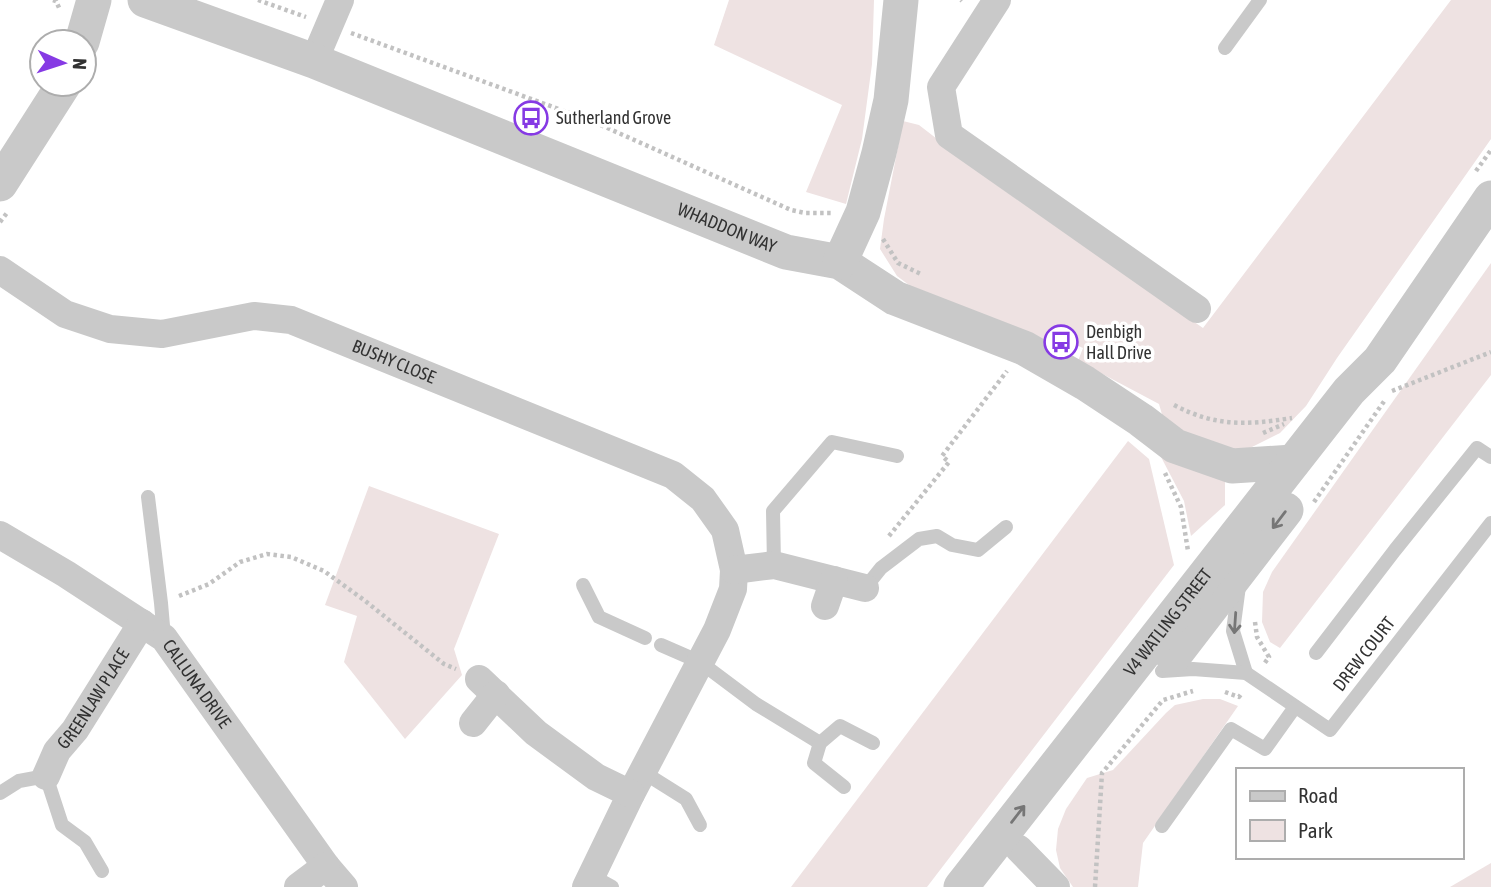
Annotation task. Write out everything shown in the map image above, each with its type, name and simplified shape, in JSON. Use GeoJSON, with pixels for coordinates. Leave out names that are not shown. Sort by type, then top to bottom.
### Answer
{"type":"FeatureCollection","features":[{"type":"Feature","properties":{"kind":"street"},"geometry":{"type":"LineString","coordinates":[[86,28],[94,0]]}},
{"type":"Feature","properties":{"kind":"street","name":"WHADDON WAY"},"geometry":{"type":"LineString","coordinates":[[145,0],[314,61],[786,252],[840,262],[895,298],[1024,348],[1085,383],[1141,420],[1169,458],[1232,467],[1293,462]]}},
{"type":"Feature","properties":{"kind":"street"},"geometry":{"type":"LineString","coordinates":[[840,262],[859,224],[879,153],[891,100],[901,0]]}},
{"type":"Feature","properties":{"kind":"street"},"geometry":{"type":"LineString","coordinates":[[997,0],[941,87],[949,135],[1196,309]]}},
{"type":"Feature","properties":{"kind":"street"},"geometry":{"type":"LineString","coordinates":[[314,61],[334,13]]}},
{"type":"Feature","properties":{"kind":"street"},"geometry":{"type":"LineString","coordinates":[[0,184],[56,98]]}},
{"type":"Feature","properties":{"kind":"street","name":"V4 WATLING STREET"},"geometry":{"type":"LineString","coordinates":[[961,887],[1349,391],[1380,360],[1491,198]]}},
{"type":"Feature","properties":{"kind":"street","name":"BUSHY CLOSE"},"geometry":{"type":"LineString","coordinates":[[0,270],[65,314],[110,330],[162,334],[254,316],[290,320],[673,475],[703,499],[724,530],[734,570],[733,589],[717,630],[637,783],[596,879]]}},
{"type":"Feature","properties":{"kind":"street","name":"V4 WATLING STREET"},"geometry":{"type":"LineString","coordinates":[[987,887],[1241,571],[1364,401],[1380,360]]}},
{"type":"Feature","properties":{"kind":"street","name":"CALLUNA DRIVE"},"geometry":{"type":"LineString","coordinates":[[0,535],[153,631],[335,877]]}},
{"type":"Feature","properties":{"kind":"street"},"geometry":{"type":"LineString","coordinates":[[734,570],[774,565],[829,593],[865,588]]}},
{"type":"Feature","properties":{"kind":"street","name":"GREENLAW PLACE"},"geometry":{"type":"LineString","coordinates":[[46,776],[57,751],[153,631]]}},
{"type":"Feature","properties":{"kind":"street"},"geometry":{"type":"LineString","coordinates":[[473,723],[488,687],[536,733],[596,776],[637,783]]}},
{"type":"Feature","properties":{"kind":"street"},"geometry":{"type":"LineString","coordinates":[[1019,849],[1056,887]]}},
{"type":"Feature","properties":{"kind":"street"},"geometry":{"type":"LineString","coordinates":[[298,887],[335,877]]}},
{"type":"Feature","properties":{"kind":"lane"},"geometry":{"type":"LineString","coordinates":[[1225,48],[1261,0]]}},
{"type":"Feature","properties":{"kind":"lane"},"geometry":{"type":"LineString","coordinates":[[774,565],[773,511],[832,442],[897,456]]}},
{"type":"Feature","properties":{"kind":"lane"},"geometry":{"type":"LineString","coordinates":[[1316,653],[1477,448],[1491,457]]}},
{"type":"Feature","properties":{"kind":"lane"},"geometry":{"type":"LineString","coordinates":[[148,497],[161,603],[153,631]]}},
{"type":"Feature","properties":{"kind":"lane","name":"DREW COURT"},"geometry":{"type":"LineString","coordinates":[[1246,673],[1330,730],[1491,523]]}},
{"type":"Feature","properties":{"kind":"lane"},"geometry":{"type":"LineString","coordinates":[[865,588],[881,568],[919,539],[937,536],[952,545],[978,550],[1006,527]]}},
{"type":"Feature","properties":{"kind":"lane"},"geometry":{"type":"LineString","coordinates":[[1162,671],[1194,669],[1246,673],[1233,631],[1241,571]]}},
{"type":"Feature","properties":{"kind":"lane"},"geometry":{"type":"LineString","coordinates":[[583,585],[600,617],[645,638]]}},
{"type":"Feature","properties":{"kind":"lane"},"geometry":{"type":"LineString","coordinates":[[661,645],[700,663],[756,704],[820,743]]}},
{"type":"Feature","properties":{"kind":"lane"},"geometry":{"type":"LineString","coordinates":[[1162,827],[1231,729],[1265,749],[1295,707]]}},
{"type":"Feature","properties":{"kind":"lane"},"geometry":{"type":"LineString","coordinates":[[844,788],[814,763],[820,743],[840,726],[873,743]]}},
{"type":"Feature","properties":{"kind":"lane"},"geometry":{"type":"LineString","coordinates":[[0,793],[19,781],[46,776],[62,825],[85,842],[102,871]]}},
{"type":"Feature","properties":{"kind":"lane"},"geometry":{"type":"LineString","coordinates":[[637,783],[686,799],[700,825]]}},
{"type":"Feature","properties":{"kind":"path"},"geometry":{"type":"LineString","coordinates":[[258,0],[334,13],[594,122],[791,209],[805,213],[831,212],[879,234],[898,262],[923,275]]}},
{"type":"Feature","properties":{"kind":"path"},"geometry":{"type":"LineString","coordinates":[[882,544],[949,462],[942,456],[1024,348]]}},
{"type":"Feature","properties":{"kind":"path"},"geometry":{"type":"LineString","coordinates":[[1170,403],[1193,415],[1225,423],[1258,423],[1301,417]]}},
{"type":"Feature","properties":{"kind":"path"},"geometry":{"type":"LineString","coordinates":[[1169,458],[1190,559]]}},
{"type":"Feature","properties":{"kind":"path"},"geometry":{"type":"LineString","coordinates":[[161,603],[209,584],[240,562],[267,554],[291,557],[324,571],[444,664],[488,687]]}},
{"type":"Feature","properties":{"kind":"green space"},"geometry":{"type":"Polygon","coordinates":[[[729,0],[874,0],[872,64],[862,139],[846,204],[806,192],[842,105],[714,45],[729,0]]]}},
{"type":"Feature","properties":{"kind":"green space"},"geometry":{"type":"Polygon","coordinates":[[[1451,0],[1491,0],[1491,139],[1306,406],[1280,433],[1248,449],[1243,455],[1203,447],[1163,418],[1159,404],[1078,361],[1083,348],[1056,336],[1051,350],[917,291],[897,276],[880,249],[903,121],[919,125],[994,183],[1203,328],[1451,0]]]}},
{"type":"Feature","properties":{"kind":"green space"},"geometry":{"type":"Polygon","coordinates":[[[1491,263],[1491,375],[1280,648],[1270,642],[1262,622],[1263,592],[1272,572],[1491,263]]]}},
{"type":"Feature","properties":{"kind":"green space"},"geometry":{"type":"Polygon","coordinates":[[[1128,441],[1149,459],[1174,565],[927,887],[791,887],[1128,441]]]}},
{"type":"Feature","properties":{"kind":"green space"},"geometry":{"type":"Polygon","coordinates":[[[1160,455],[1225,478],[1225,505],[1191,536],[1184,501],[1160,455]]]}},
{"type":"Feature","properties":{"kind":"green space"},"geometry":{"type":"Polygon","coordinates":[[[369,486],[499,534],[454,649],[462,675],[405,739],[344,662],[357,616],[325,605],[369,486]]]}},
{"type":"Feature","properties":{"kind":"green space"},"geometry":{"type":"Polygon","coordinates":[[[1203,699],[1220,699],[1238,706],[1143,843],[1138,887],[1073,887],[1060,868],[1056,850],[1058,829],[1066,809],[1087,778],[1113,770],[1175,705],[1203,699]]]}},
{"type":"Feature","properties":{"kind":"green space"},"geometry":{"type":"Polygon","coordinates":[[[1491,863],[1491,887],[1450,887],[1491,863]]]}},
{"type":"Feature","properties":{"kind":"place","name":"Sutherland Grove"},"geometry":{"type":"Point","coordinates":[531,118]}},
{"type":"Feature","properties":{"kind":"place","name":"Denbigh Hall Drive"},"geometry":{"type":"Point","coordinates":[1061,342]}}]}
